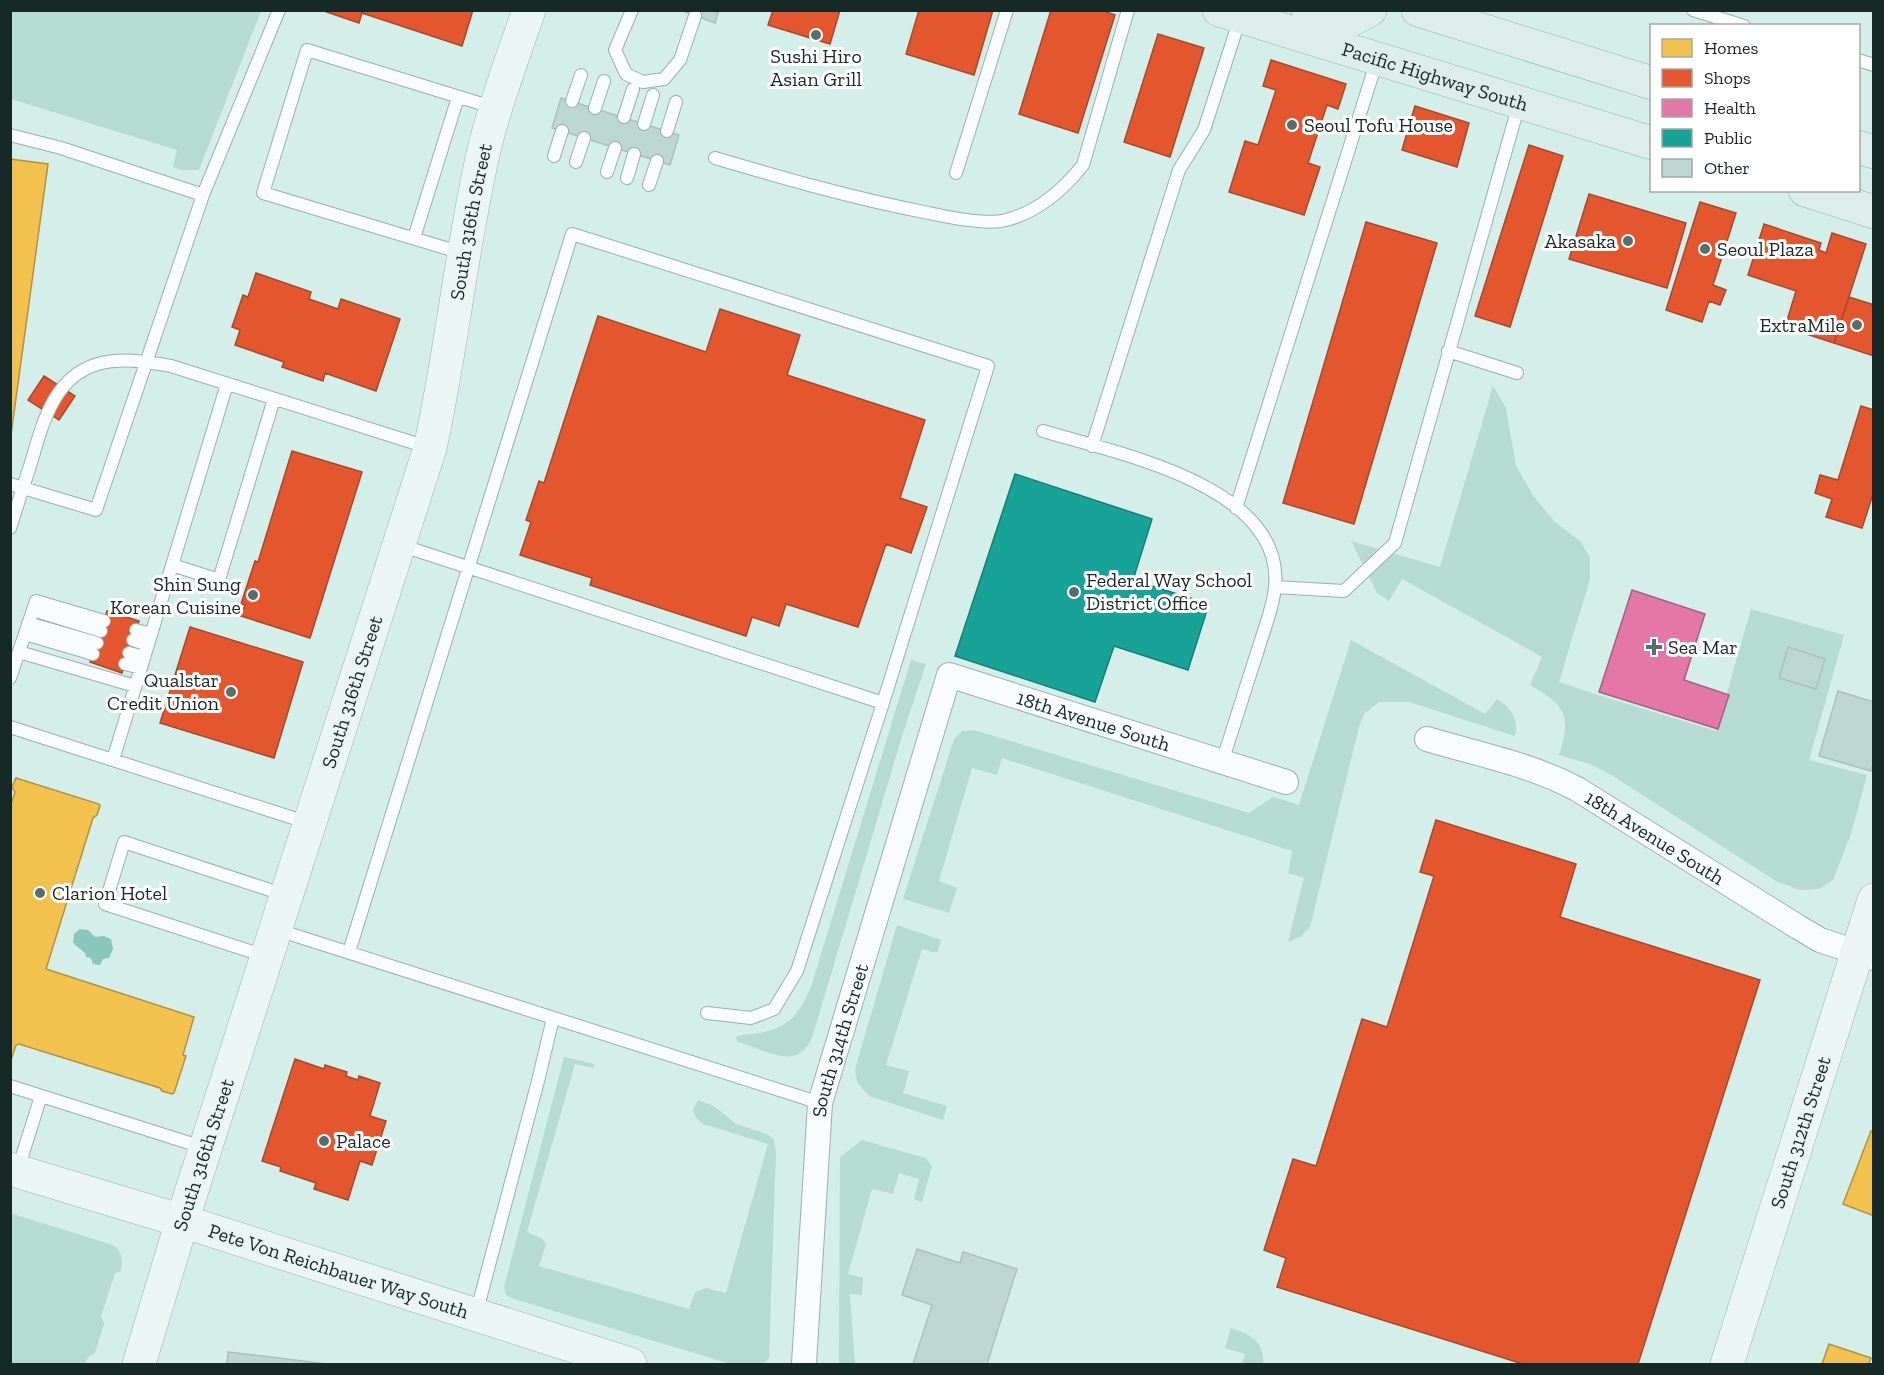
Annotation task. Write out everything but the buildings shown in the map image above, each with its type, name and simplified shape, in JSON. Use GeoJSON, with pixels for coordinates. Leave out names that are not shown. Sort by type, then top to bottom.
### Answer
{"type":"FeatureCollection","features":[{"type":"Feature","properties":{"kind":"main road"},"geometry":{"type":"LineString","coordinates":[[1308,10],[1347,22],[1370,10]]}},
{"type":"Feature","properties":{"kind":"main road"},"geometry":{"type":"LineString","coordinates":[[1418,10],[1650,82]]}},
{"type":"Feature","properties":{"kind":"main road","name":"Pacific Highway South"},"geometry":{"type":"LineString","coordinates":[[1230,14],[1650,142]]}},
{"type":"Feature","properties":{"kind":"main road"},"geometry":{"type":"LineString","coordinates":[[1810,192],[1874,212]]}},
{"type":"Feature","properties":{"kind":"street","name":"South 316th Street"},"geometry":{"type":"LineString","coordinates":[[139,1365],[182,1221],[429,448],[441,397],[463,253],[484,148],[529,10]]}},
{"type":"Feature","properties":{"kind":"street","name":"18th Avenue South"},"geometry":{"type":"LineString","coordinates":[[935,726],[949,675],[1286,782]]}},
{"type":"Feature","properties":{"kind":"street","name":"South 314th Street"},"geometry":{"type":"LineString","coordinates":[[804,1365],[820,1103],[935,726]]}},
{"type":"Feature","properties":{"kind":"street","name":"18th Avenue South"},"geometry":{"type":"LineString","coordinates":[[1427,740],[1557,778],[1820,940],[1865,956]]}},
{"type":"Feature","properties":{"kind":"street","name":"South 312th Street"},"geometry":{"type":"LineString","coordinates":[[1727,1365],[1865,956],[1874,900]]}},
{"type":"Feature","properties":{"kind":"street","name":"Pete Von Reichbauer Way South"},"geometry":{"type":"LineString","coordinates":[[14,1170],[182,1221],[630,1365]]}},
{"type":"Feature","properties":{"kind":"lane"},"geometry":{"type":"LineString","coordinates":[[10,484],[96,510],[203,195],[279,10]]}},
{"type":"Feature","properties":{"kind":"lane"},"geometry":{"type":"LineString","coordinates":[[632,10],[615,50],[626,74],[644,82],[664,79],[680,60],[695,16]]}},
{"type":"Feature","properties":{"kind":"lane"},"geometry":{"type":"LineString","coordinates":[[956,173],[1007,10]]}},
{"type":"Feature","properties":{"kind":"lane"},"geometry":{"type":"LineString","coordinates":[[715,159],[843,195],[958,219],[1004,221],[1036,208],[1069,183],[1083,165],[1128,10]]}},
{"type":"Feature","properties":{"kind":"lane"},"geometry":{"type":"LineString","coordinates":[[1693,10],[1738,24]]}},
{"type":"Feature","properties":{"kind":"lane"},"geometry":{"type":"LineString","coordinates":[[1092,446],[1179,170],[1204,130],[1230,14]]}},
{"type":"Feature","properties":{"kind":"lane"},"geometry":{"type":"LineString","coordinates":[[463,253],[263,193],[307,50],[496,108]]}},
{"type":"Feature","properties":{"kind":"lane"},"geometry":{"type":"LineString","coordinates":[[1236,508],[1377,58]]}},
{"type":"Feature","properties":{"kind":"lane"},"geometry":{"type":"LineString","coordinates":[[572,101],[581,75]]}},
{"type":"Feature","properties":{"kind":"lane"},"geometry":{"type":"LineString","coordinates":[[594,108],[604,81]]}},
{"type":"Feature","properties":{"kind":"lane"},"geometry":{"type":"LineString","coordinates":[[624,117],[633,89]]}},
{"type":"Feature","properties":{"kind":"lane"},"geometry":{"type":"LineString","coordinates":[[644,124],[653,95]]}},
{"type":"Feature","properties":{"kind":"lane"},"geometry":{"type":"LineString","coordinates":[[414,238],[458,97]]}},
{"type":"Feature","properties":{"kind":"lane"},"geometry":{"type":"LineString","coordinates":[[667,131],[676,102]]}},
{"type":"Feature","properties":{"kind":"lane"},"geometry":{"type":"LineString","coordinates":[[1275,587],[1344,591],[1395,543],[1519,102]]}},
{"type":"Feature","properties":{"kind":"lane"},"geometry":{"type":"LineString","coordinates":[[554,156],[562,131]]}},
{"type":"Feature","properties":{"kind":"lane"},"geometry":{"type":"LineString","coordinates":[[10,135],[71,151],[203,195]]}},
{"type":"Feature","properties":{"kind":"lane"},"geometry":{"type":"LineString","coordinates":[[576,162],[584,138]]}},
{"type":"Feature","properties":{"kind":"lane"},"geometry":{"type":"LineString","coordinates":[[607,172],[615,148]]}},
{"type":"Feature","properties":{"kind":"lane"},"geometry":{"type":"LineString","coordinates":[[627,178],[634,154]]}},
{"type":"Feature","properties":{"kind":"lane"},"geometry":{"type":"LineString","coordinates":[[649,185],[657,161]]}},
{"type":"Feature","properties":{"kind":"lane"},"geometry":{"type":"LineString","coordinates":[[349,952],[572,234],[988,366],[797,971],[774,1009],[751,1018],[707,1013]]}},
{"type":"Feature","properties":{"kind":"lane"},"geometry":{"type":"LineString","coordinates":[[1448,351],[1517,373]]}},
{"type":"Feature","properties":{"kind":"lane"},"geometry":{"type":"LineString","coordinates":[[10,528],[42,424],[62,388],[81,371],[99,363],[127,360],[171,366],[429,448]]}},
{"type":"Feature","properties":{"kind":"lane"},"geometry":{"type":"LineString","coordinates":[[113,760],[227,384]]}},
{"type":"Feature","properties":{"kind":"lane"},"geometry":{"type":"LineString","coordinates":[[172,565],[219,580],[274,399]]}},
{"type":"Feature","properties":{"kind":"lane"},"geometry":{"type":"LineString","coordinates":[[1043,431],[1167,469],[1208,487],[1259,528],[1274,555],[1275,587],[1222,762]]}},
{"type":"Feature","properties":{"kind":"lane"},"geometry":{"type":"LineString","coordinates":[[399,544],[883,703]]}},
{"type":"Feature","properties":{"kind":"lane"},"geometry":{"type":"LineString","coordinates":[[30,617],[102,626]]}},
{"type":"Feature","properties":{"kind":"lane"},"geometry":{"type":"LineString","coordinates":[[30,617],[95,649]]}},
{"type":"Feature","properties":{"kind":"lane"},"geometry":{"type":"LineString","coordinates":[[10,678],[30,617]]}},
{"type":"Feature","properties":{"kind":"lane"},"geometry":{"type":"LineString","coordinates":[[146,651],[131,647],[146,651]]}},
{"type":"Feature","properties":{"kind":"lane"},"geometry":{"type":"LineString","coordinates":[[19,652],[135,686]]}},
{"type":"Feature","properties":{"kind":"lane"},"geometry":{"type":"LineString","coordinates":[[10,727],[310,823]]}},
{"type":"Feature","properties":{"kind":"lane"},"geometry":{"type":"LineString","coordinates":[[287,895],[124,842],[105,904],[271,943],[349,952],[820,1103]]}},
{"type":"Feature","properties":{"kind":"lane"},"geometry":{"type":"LineString","coordinates":[[476,1315],[553,1018]]}},
{"type":"Feature","properties":{"kind":"lane"},"geometry":{"type":"LineString","coordinates":[[10,1086],[206,1148]]}},
{"type":"Feature","properties":{"kind":"lane"},"geometry":{"type":"LineString","coordinates":[[14,1170],[41,1096]]}},
{"type":"Feature","properties":{"kind":"shaded area"},"geometry":{"type":"Polygon","coordinates":[[[10,11],[261,11],[199,170],[181,170],[173,167],[177,150],[11,99],[10,11]]]}},
{"type":"Feature","properties":{"kind":"shaded area"},"geometry":{"type":"Polygon","coordinates":[[[1493,386],[1506,408],[1516,466],[1534,497],[1556,523],[1580,541],[1590,558],[1590,579],[1559,682],[1716,731],[1751,609],[1844,635],[1809,760],[1867,775],[1851,834],[1833,880],[1819,889],[1800,890],[1776,881],[1613,776],[1590,764],[1559,755],[1565,730],[1562,712],[1551,699],[1530,685],[1542,657],[1402,579],[1389,601],[1377,593],[1351,541],[1440,567],[1493,386]]]}},
{"type":"Feature","properties":{"kind":"shaded area"},"geometry":{"type":"Polygon","coordinates":[[[1351,640],[1485,714],[1497,699],[1513,714],[1516,724],[1515,736],[1409,702],[1379,702],[1364,714],[1310,927],[1300,937],[1288,942],[1304,878],[1288,873],[1292,851],[1002,758],[997,775],[972,768],[939,881],[957,888],[949,913],[903,899],[954,739],[962,731],[974,730],[1249,813],[1273,797],[1299,805],[1351,640]]]}},
{"type":"Feature","properties":{"kind":"shaded area"},"geometry":{"type":"Polygon","coordinates":[[[911,660],[926,664],[903,733],[812,1038],[801,1052],[790,1056],[767,1052],[737,1041],[736,1037],[771,1030],[787,1023],[798,1011],[811,987],[911,660]]]}},
{"type":"Feature","properties":{"kind":"shaded area"},"geometry":{"type":"Polygon","coordinates":[[[897,925],[941,940],[937,953],[922,949],[886,1065],[909,1071],[903,1093],[947,1106],[943,1120],[869,1096],[857,1082],[855,1069],[897,925]]]}},
{"type":"Feature","properties":{"kind":"shaded area"},"geometry":{"type":"Polygon","coordinates":[[[80,929],[88,930],[95,937],[104,936],[111,939],[113,949],[109,958],[103,959],[100,965],[93,964],[91,958],[86,957],[85,953],[73,943],[74,934],[80,929]]]}},
{"type":"Feature","properties":{"kind":"shaded area"},"geometry":{"type":"Polygon","coordinates":[[[564,1057],[595,1064],[593,1068],[575,1064],[527,1232],[542,1239],[546,1244],[539,1266],[689,1309],[695,1292],[706,1288],[726,1293],[768,1144],[703,1124],[696,1118],[693,1110],[698,1100],[714,1106],[736,1124],[767,1134],[774,1140],[776,1152],[769,1358],[764,1364],[731,1364],[506,1295],[504,1287],[564,1057]]]}},
{"type":"Feature","properties":{"kind":"shaded area"},"geometry":{"type":"Polygon","coordinates":[[[862,1140],[925,1158],[932,1166],[922,1202],[914,1199],[919,1179],[899,1173],[893,1194],[872,1189],[848,1274],[863,1278],[862,1295],[850,1294],[855,1364],[839,1364],[840,1157],[862,1140]]]}},
{"type":"Feature","properties":{"kind":"shaded area"},"geometry":{"type":"Polygon","coordinates":[[[10,1213],[113,1245],[120,1254],[122,1261],[120,1272],[115,1273],[101,1316],[104,1324],[95,1353],[88,1357],[85,1364],[11,1364],[10,1213]]]}},
{"type":"Feature","properties":{"kind":"shaded area"},"geometry":{"type":"Polygon","coordinates":[[[1231,1328],[1255,1340],[1262,1350],[1263,1364],[1242,1364],[1245,1354],[1225,1348],[1231,1328]]]}},
{"type":"Feature","properties":{"kind":"place","name":"Sushi Hiro Asian Grill"},"geometry":{"type":"Point","coordinates":[816,35]}},
{"type":"Feature","properties":{"kind":"place","name":"Seoul Tofu House"},"geometry":{"type":"Point","coordinates":[1292,125]}},
{"type":"Feature","properties":{"kind":"place","name":"Akasaka"},"geometry":{"type":"Point","coordinates":[1628,241]}},
{"type":"Feature","properties":{"kind":"place","name":"Seoul Plaza"},"geometry":{"type":"Point","coordinates":[1705,249]}},
{"type":"Feature","properties":{"kind":"place","name":"ExtraMile"},"geometry":{"type":"Point","coordinates":[1857,325]}},
{"type":"Feature","properties":{"kind":"place","name":"Federal Way School District Office"},"geometry":{"type":"Point","coordinates":[1074,592]}},
{"type":"Feature","properties":{"kind":"place","name":"Shin Sung Korean Cuisine"},"geometry":{"type":"Point","coordinates":[253,595]}},
{"type":"Feature","properties":{"kind":"place","name":"Sea Mar"},"geometry":{"type":"Point","coordinates":[1654,647]}},
{"type":"Feature","properties":{"kind":"place","name":"Qualstar Credit Union"},"geometry":{"type":"Point","coordinates":[231,692]}},
{"type":"Feature","properties":{"kind":"place","name":"Clarion Hotel"},"geometry":{"type":"Point","coordinates":[40,893]}},
{"type":"Feature","properties":{"kind":"place","name":"Palace"},"geometry":{"type":"Point","coordinates":[324,1141]}}]}
